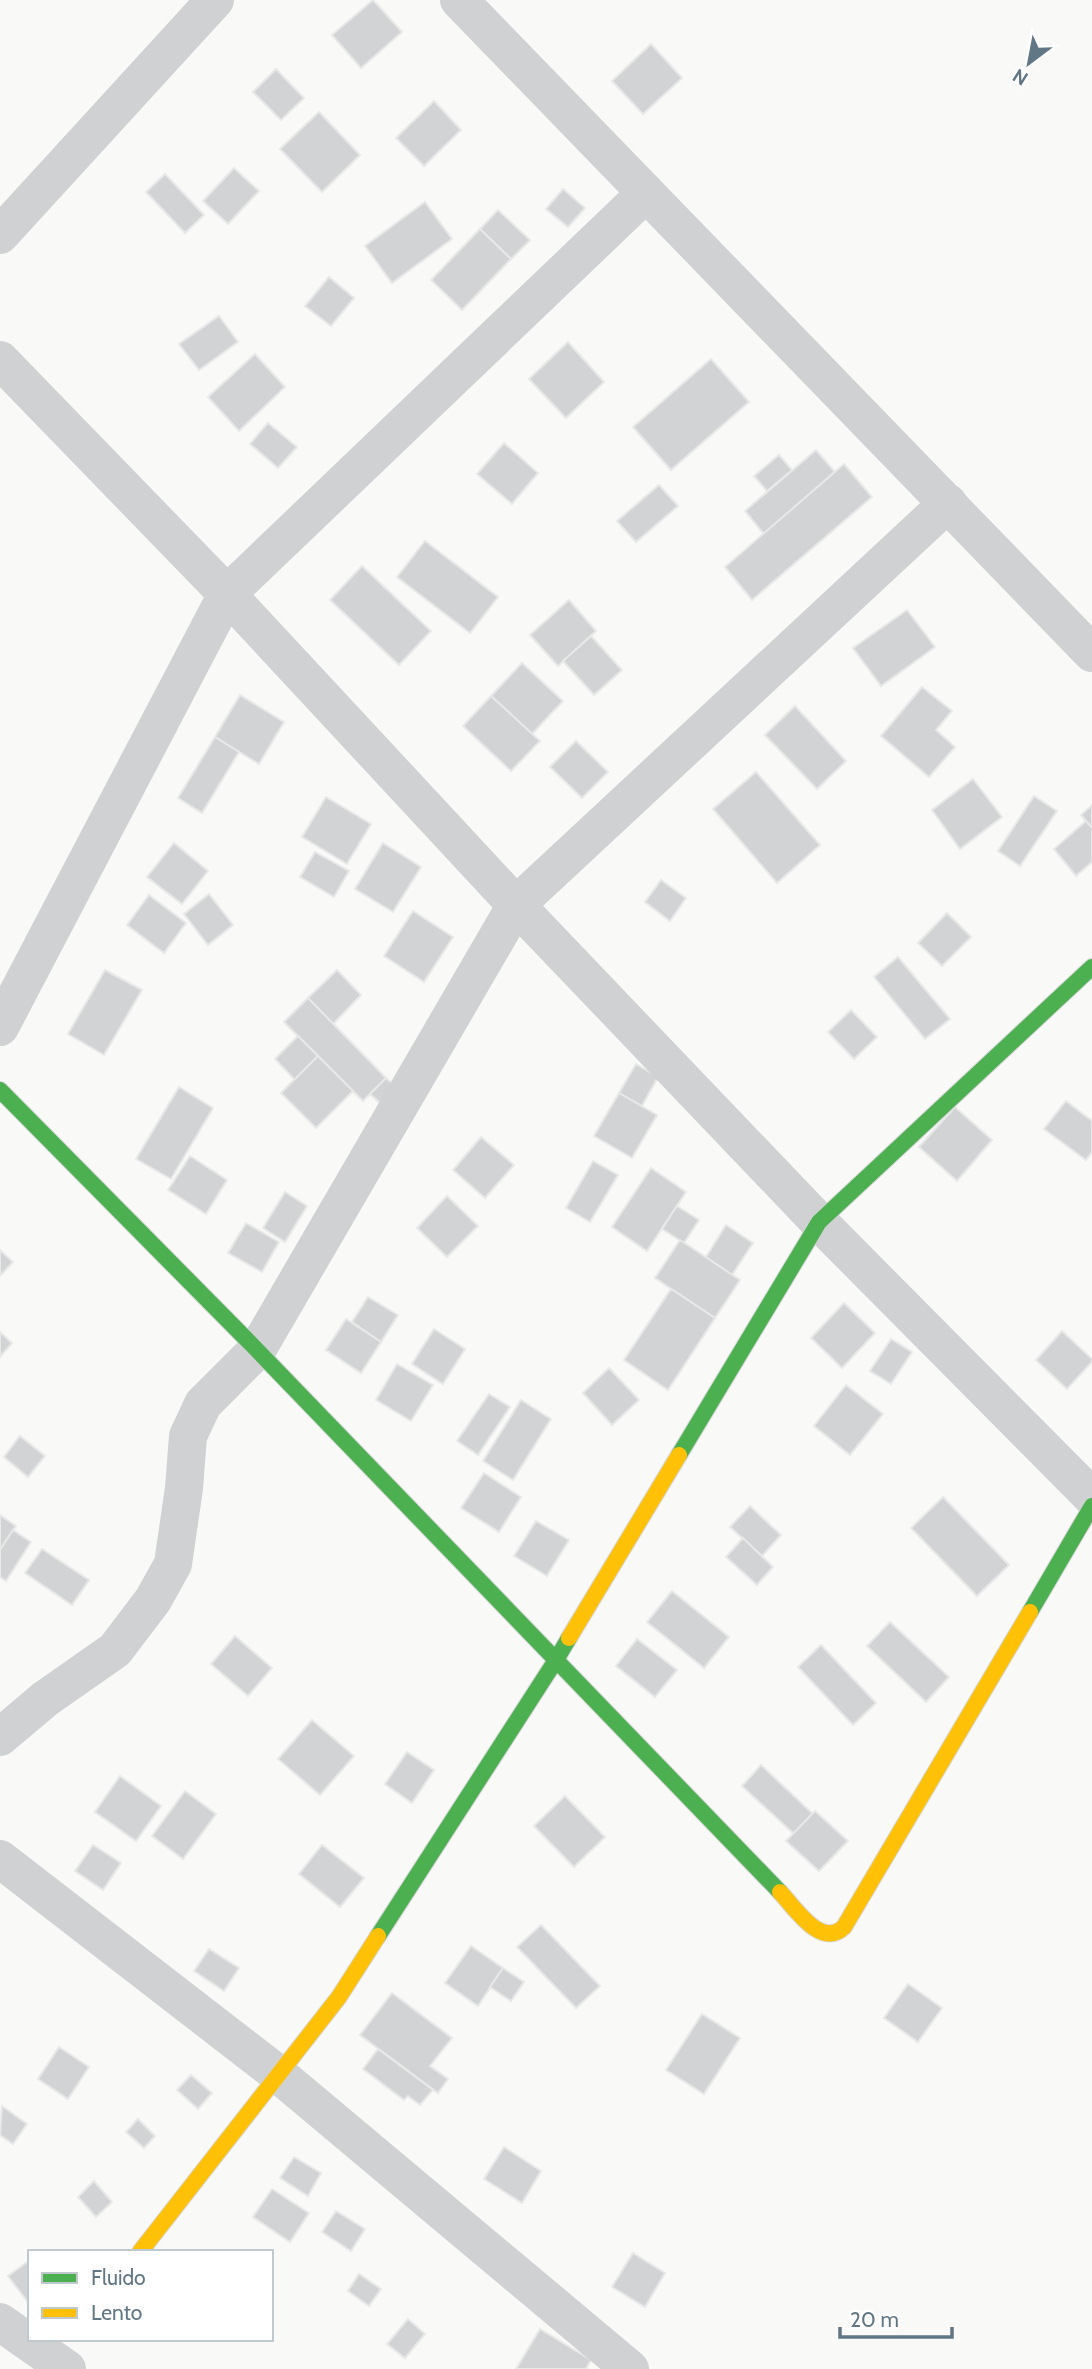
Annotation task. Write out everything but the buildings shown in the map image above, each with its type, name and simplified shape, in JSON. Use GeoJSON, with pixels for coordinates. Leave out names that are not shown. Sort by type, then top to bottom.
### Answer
{"type":"FeatureCollection","features":[{"type":"Feature","properties":{"kind":"street"},"geometry":{"type":"LineString","coordinates":[[0,235],[215,0]]}},
{"type":"Feature","properties":{"kind":"street"},"geometry":{"type":"LineString","coordinates":[[459,0],[1092,653]]}},
{"type":"Feature","properties":{"kind":"street"},"geometry":{"type":"LineString","coordinates":[[0,1027],[227,594],[646,193]]}},
{"type":"Feature","properties":{"kind":"street"},"geometry":{"type":"LineString","coordinates":[[0,360],[227,594],[516,905],[819,1222],[1092,1497]]}},
{"type":"Feature","properties":{"kind":"street"},"geometry":{"type":"LineString","coordinates":[[0,1737],[45,1699],[115,1650],[153,1600],[173,1564],[188,1436],[203,1404],[257,1350],[516,905],[948,503]]}},
{"type":"Feature","properties":{"kind":"street"},"geometry":{"type":"LineString","coordinates":[[142,2250],[339,1997],[556,1660],[819,1222],[1092,967]]}},
{"type":"Feature","properties":{"kind":"street"},"geometry":{"type":"LineString","coordinates":[[0,1090],[257,1350],[816,1930],[825,1935],[840,1933],[848,1923],[1092,1506]]}},
{"type":"Feature","properties":{"kind":"street"},"geometry":{"type":"LineString","coordinates":[[0,1860],[278,2074],[630,2369]]}},
{"type":"Feature","properties":{"kind":"street"},"geometry":{"type":"LineString","coordinates":[[0,2322],[28,2337]]}},
{"type":"Feature","properties":{"kind":"street"},"geometry":{"type":"LineString","coordinates":[[36,2341],[65,2356]]}},
{"type":"Feature","properties":{"kind":"traffic: fast"},"geometry":{"type":"LineString","coordinates":[[679,1455],[819,1222],[1092,967]]}},
{"type":"Feature","properties":{"kind":"traffic: fast"},"geometry":{"type":"LineString","coordinates":[[0,1090],[257,1350],[556,1660],[569,1638]]}},
{"type":"Feature","properties":{"kind":"traffic: fast"},"geometry":{"type":"LineString","coordinates":[[1030,1612],[1092,1506]]}},
{"type":"Feature","properties":{"kind":"traffic: fast"},"geometry":{"type":"LineString","coordinates":[[378,1936],[556,1660],[780,1892]]}},
{"type":"Feature","properties":{"kind":"traffic: slow"},"geometry":{"type":"LineString","coordinates":[[569,1638],[679,1455]]}},
{"type":"Feature","properties":{"kind":"traffic: slow"},"geometry":{"type":"LineString","coordinates":[[780,1892],[801,1916],[818,1930],[835,1932],[844,1927],[1030,1612]]}},
{"type":"Feature","properties":{"kind":"traffic: slow"},"geometry":{"type":"LineString","coordinates":[[142,2250],[339,1997],[378,1936]]}}]}
